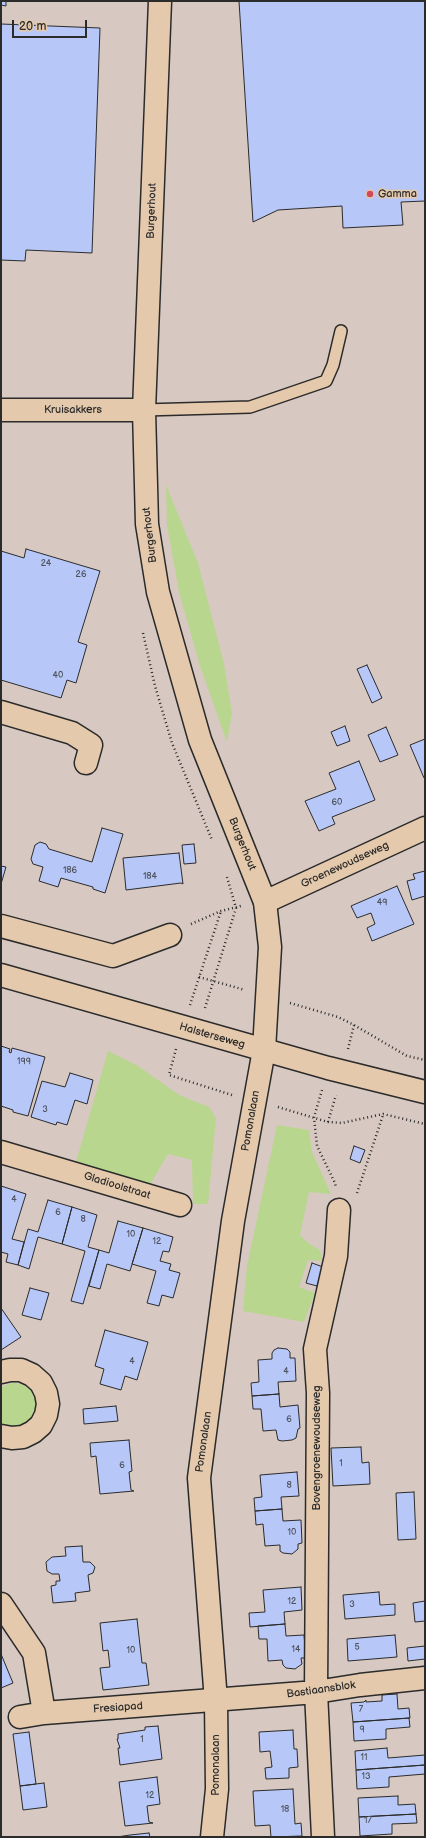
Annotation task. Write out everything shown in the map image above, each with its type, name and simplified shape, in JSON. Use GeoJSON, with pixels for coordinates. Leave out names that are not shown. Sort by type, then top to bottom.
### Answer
{"type":"FeatureCollection","features":[{"type":"Feature","properties":{"kind":"street","name":"Burgerhout"},"geometry":{"type":"LineString","coordinates":[[160,1],[144,410],[147,524],[158,592],[200,740],[265,902],[270,947],[264,1050]]}},
{"type":"Feature","properties":{"kind":"street","name":"Kruisakkers"},"geometry":{"type":"LineString","coordinates":[[1,410],[144,410]]}},
{"type":"Feature","properties":{"kind":"street"},"geometry":{"type":"LineString","coordinates":[[1,712],[72,733],[91,745],[86,763]]}},
{"type":"Feature","properties":{"kind":"street","name":"Groenewoudseweg"},"geometry":{"type":"LineString","coordinates":[[265,902],[425,828]]}},
{"type":"Feature","properties":{"kind":"street"},"geometry":{"type":"LineString","coordinates":[[1,926],[113,956],[170,935]]}},
{"type":"Feature","properties":{"kind":"street","name":"Halsterseweg"},"geometry":{"type":"LineString","coordinates":[[1,975],[328,1068],[425,1092]]}},
{"type":"Feature","properties":{"kind":"street","name":"Pomonalaan"},"geometry":{"type":"LineString","coordinates":[[212,1837],[217,1789],[216,1700],[199,1478],[233,1221],[264,1050]]}},
{"type":"Feature","properties":{"kind":"street","name":"Gladioolstraat"},"geometry":{"type":"LineString","coordinates":[[1,1152],[180,1205]]}},
{"type":"Feature","properties":{"kind":"street","name":"Bovengroenewoudseweg"},"geometry":{"type":"LineString","coordinates":[[323,1837],[316,1692],[318,1393],[315,1349],[336,1256],[339,1210]]}},
{"type":"Feature","properties":{"kind":"street"},"geometry":{"type":"LineString","coordinates":[[1,1372],[21,1370],[32,1375],[41,1383],[46,1393],[48,1404],[46,1415],[41,1425],[33,1432],[23,1437],[12,1438],[1,1436]]}},
{"type":"Feature","properties":{"kind":"street"},"geometry":{"type":"LineString","coordinates":[[1,1604],[34,1653],[44,1713]]}},
{"type":"Feature","properties":{"kind":"street","name":"Bastiaansblok"},"geometry":{"type":"LineString","coordinates":[[216,1700],[316,1692],[360,1685],[425,1678]]}},
{"type":"Feature","properties":{"kind":"street","name":"Fresiapad"},"geometry":{"type":"LineString","coordinates":[[20,1717],[44,1713],[216,1700]]}},
{"type":"Feature","properties":{"kind":"lane"},"geometry":{"type":"LineString","coordinates":[[144,410],[250,407],[326,381],[333,365],[341,331]]}},
{"type":"Feature","properties":{"kind":"path"},"geometry":{"type":"LineString","coordinates":[[170,935],[221,910],[265,902]]}},
{"type":"Feature","properties":{"kind":"path"},"geometry":{"type":"LineString","coordinates":[[199,977],[338,1017],[407,1056],[425,1060]]}},
{"type":"Feature","properties":{"kind":"path"},"geometry":{"type":"LineString","coordinates":[[328,1068],[314,1117],[317,1146],[335,1183],[339,1210],[354,1202],[383,1114]]}},
{"type":"Feature","properties":{"kind":"path"},"geometry":{"type":"LineString","coordinates":[[314,1117],[328,1122],[342,1123],[383,1114],[425,1124]]}},
{"type":"Feature","properties":{"kind":"green space"},"geometry":{"type":"Polygon","coordinates":[[[166,485],[198,563],[224,664],[232,713],[227,742],[200,666],[179,592],[167,525],[166,485]]]}},
{"type":"Feature","properties":{"kind":"green space"},"geometry":{"type":"Polygon","coordinates":[[[108,1051],[138,1066],[179,1095],[209,1107],[216,1118],[208,1204],[193,1204],[192,1160],[168,1154],[148,1188],[76,1162],[108,1051]]]}},
{"type":"Feature","properties":{"kind":"green space"},"geometry":{"type":"Polygon","coordinates":[[[277,1125],[309,1130],[312,1152],[331,1194],[309,1192],[300,1235],[308,1243],[320,1250],[322,1261],[308,1260],[299,1287],[315,1293],[304,1322],[243,1311],[247,1266],[277,1125]]]}},
{"type":"Feature","properties":{"kind":"green space"},"geometry":{"type":"Polygon","coordinates":[[[14,1382],[28,1387],[33,1392],[37,1407],[31,1420],[18,1428],[11,1428],[1,1423],[1,1387],[14,1382]]]}},
{"type":"Feature","properties":{"kind":"building"},"geometry":{"type":"Polygon","coordinates":[[[1,1],[6,1],[6,6],[1,5],[1,1]]]}},
{"type":"Feature","properties":{"kind":"building"},"geometry":{"type":"Polygon","coordinates":[[[239,1],[425,1],[425,201],[401,202],[403,225],[343,228],[342,206],[278,210],[253,222],[239,1]]]}},
{"type":"Feature","properties":{"kind":"building"},"geometry":{"type":"Polygon","coordinates":[[[1,24],[100,28],[92,253],[26,250],[25,261],[1,260],[1,24]]]}},
{"type":"Feature","properties":{"kind":"building"},"geometry":{"type":"Polygon","coordinates":[[[26,549],[100,571],[78,642],[87,645],[76,683],[67,680],[61,698],[1,680],[1,551],[24,558],[26,549]]]}},
{"type":"Feature","properties":{"kind":"building"},"geometry":{"type":"Polygon","coordinates":[[[367,665],[382,698],[372,703],[357,669],[367,665]]]}},
{"type":"Feature","properties":{"kind":"building"},"geometry":{"type":"Polygon","coordinates":[[[345,726],[350,741],[337,746],[331,732],[345,726]]]}},
{"type":"Feature","properties":{"kind":"building"},"geometry":{"type":"Polygon","coordinates":[[[386,727],[398,755],[380,762],[368,735],[386,727]]]}},
{"type":"Feature","properties":{"kind":"building"},"geometry":{"type":"Polygon","coordinates":[[[425,739],[425,777],[424,778],[410,745],[425,739]]]}},
{"type":"Feature","properties":{"kind":"building"},"geometry":{"type":"Polygon","coordinates":[[[359,761],[375,800],[332,817],[335,824],[319,831],[305,801],[336,789],[329,773],[359,761]]]}},
{"type":"Feature","properties":{"kind":"building"},"geometry":{"type":"Polygon","coordinates":[[[102,828],[123,834],[105,893],[93,889],[93,887],[61,878],[58,887],[39,881],[43,867],[33,864],[31,859],[35,845],[40,842],[46,844],[49,849],[92,862],[102,828]]]}},
{"type":"Feature","properties":{"kind":"building"},"geometry":{"type":"Polygon","coordinates":[[[194,844],[196,863],[184,864],[182,845],[194,844]]]}},
{"type":"Feature","properties":{"kind":"building"},"geometry":{"type":"Polygon","coordinates":[[[179,853],[183,884],[181,883],[126,890],[123,858],[179,853]]]}},
{"type":"Feature","properties":{"kind":"building"},"geometry":{"type":"Polygon","coordinates":[[[1,866],[6,867],[1,884],[1,866]]]}},
{"type":"Feature","properties":{"kind":"building"},"geometry":{"type":"Polygon","coordinates":[[[425,871],[425,896],[412,900],[407,881],[415,879],[413,874],[425,871]]]}},
{"type":"Feature","properties":{"kind":"building"},"geometry":{"type":"Polygon","coordinates":[[[397,886],[414,924],[372,941],[367,928],[375,924],[371,913],[357,918],[351,906],[397,886]]]}},
{"type":"Feature","properties":{"kind":"building"},"geometry":{"type":"Polygon","coordinates":[[[1,1046],[10,1049],[9,1052],[11,1053],[12,1048],[45,1057],[28,1116],[13,1112],[13,1110],[1,1106],[1,1046]]]}},
{"type":"Feature","properties":{"kind":"building"},"geometry":{"type":"Polygon","coordinates":[[[70,1073],[93,1080],[87,1104],[75,1100],[67,1125],[57,1122],[56,1125],[31,1117],[42,1081],[65,1087],[70,1073]]]}},
{"type":"Feature","properties":{"kind":"building"},"geometry":{"type":"Polygon","coordinates":[[[354,1146],[365,1150],[360,1163],[350,1159],[354,1146]]]}},
{"type":"Feature","properties":{"kind":"building"},"geometry":{"type":"Polygon","coordinates":[[[1,1186],[26,1194],[12,1239],[24,1242],[18,1265],[6,1262],[8,1254],[1,1252],[1,1186]]]}},
{"type":"Feature","properties":{"kind":"building"},"geometry":{"type":"Polygon","coordinates":[[[48,1200],[72,1207],[62,1244],[38,1237],[29,1269],[18,1265],[28,1229],[38,1232],[48,1200]]]}},
{"type":"Feature","properties":{"kind":"building"},"geometry":{"type":"Polygon","coordinates":[[[72,1207],[97,1215],[88,1247],[99,1250],[83,1304],[71,1301],[85,1251],[62,1244],[72,1207]]]}},
{"type":"Feature","properties":{"kind":"building"},"geometry":{"type":"Polygon","coordinates":[[[118,1221],[143,1228],[130,1271],[107,1264],[100,1289],[89,1286],[99,1250],[109,1253],[118,1221]]]}},
{"type":"Feature","properties":{"kind":"building"},"geometry":{"type":"Polygon","coordinates":[[[143,1228],[173,1237],[169,1252],[163,1251],[160,1261],[171,1264],[169,1270],[180,1273],[173,1298],[162,1295],[159,1306],[147,1303],[156,1271],[132,1264],[143,1228]]]}},
{"type":"Feature","properties":{"kind":"building"},"geometry":{"type":"Polygon","coordinates":[[[312,1263],[323,1267],[317,1286],[306,1283],[312,1263]]]}},
{"type":"Feature","properties":{"kind":"building"},"geometry":{"type":"Polygon","coordinates":[[[30,1288],[49,1293],[41,1320],[22,1315],[30,1288]]]}},
{"type":"Feature","properties":{"kind":"building"},"geometry":{"type":"Polygon","coordinates":[[[1,1308],[21,1337],[1,1350],[1,1308]]]}},
{"type":"Feature","properties":{"kind":"building"},"geometry":{"type":"Polygon","coordinates":[[[105,1330],[148,1342],[137,1380],[125,1376],[121,1390],[100,1384],[104,1369],[95,1366],[105,1330]]]}},
{"type":"Feature","properties":{"kind":"building"},"geometry":{"type":"Polygon","coordinates":[[[278,1348],[287,1349],[290,1352],[290,1358],[295,1358],[296,1381],[278,1382],[279,1394],[252,1396],[251,1383],[259,1382],[258,1360],[272,1359],[272,1353],[278,1348]]]}},
{"type":"Feature","properties":{"kind":"building"},"geometry":{"type":"Polygon","coordinates":[[[279,1394],[280,1407],[298,1405],[300,1428],[298,1429],[296,1438],[292,1440],[278,1440],[276,1430],[263,1431],[261,1409],[253,1409],[252,1396],[279,1394]]]}},
{"type":"Feature","properties":{"kind":"building"},"geometry":{"type":"Polygon","coordinates":[[[116,1406],[118,1421],[84,1424],[83,1409],[116,1406]]]}},
{"type":"Feature","properties":{"kind":"building"},"geometry":{"type":"Polygon","coordinates":[[[129,1440],[132,1471],[129,1472],[131,1490],[134,1491],[100,1494],[96,1456],[91,1457],[90,1443],[129,1440]]]}},
{"type":"Feature","properties":{"kind":"building"},"geometry":{"type":"Polygon","coordinates":[[[361,1447],[362,1463],[369,1462],[370,1484],[333,1486],[331,1448],[361,1447]]]}},
{"type":"Feature","properties":{"kind":"building"},"geometry":{"type":"Polygon","coordinates":[[[297,1472],[299,1496],[281,1497],[282,1509],[255,1511],[254,1498],[262,1497],[260,1475],[297,1472]]]}},
{"type":"Feature","properties":{"kind":"building"},"geometry":{"type":"Polygon","coordinates":[[[414,1492],[416,1539],[398,1540],[396,1493],[414,1492]]]}},
{"type":"Feature","properties":{"kind":"building"},"geometry":{"type":"Polygon","coordinates":[[[282,1509],[283,1521],[301,1520],[302,1543],[298,1544],[298,1549],[292,1554],[283,1553],[280,1551],[280,1545],[265,1546],[263,1524],[256,1525],[255,1511],[282,1509]]]}},
{"type":"Feature","properties":{"kind":"building"},"geometry":{"type":"Polygon","coordinates":[[[82,1546],[83,1562],[90,1562],[95,1567],[93,1573],[88,1575],[90,1591],[75,1593],[76,1601],[53,1603],[51,1586],[56,1585],[56,1581],[60,1581],[59,1574],[52,1574],[47,1571],[46,1562],[52,1557],[66,1556],[65,1547],[82,1546]]]}},
{"type":"Feature","properties":{"kind":"building"},"geometry":{"type":"Polygon","coordinates":[[[301,1587],[302,1610],[284,1612],[285,1624],[250,1627],[249,1613],[265,1612],[263,1590],[301,1587]]]}},
{"type":"Feature","properties":{"kind":"building"},"geometry":{"type":"Polygon","coordinates":[[[379,1592],[380,1605],[395,1604],[395,1615],[345,1619],[343,1595],[379,1592]]]}},
{"type":"Feature","properties":{"kind":"building"},"geometry":{"type":"Polygon","coordinates":[[[425,1601],[425,1621],[415,1622],[413,1603],[425,1601]]]}},
{"type":"Feature","properties":{"kind":"building"},"geometry":{"type":"Polygon","coordinates":[[[137,1619],[142,1663],[146,1663],[149,1685],[103,1690],[100,1668],[110,1667],[108,1650],[103,1651],[100,1623],[137,1619]]]}},
{"type":"Feature","properties":{"kind":"building"},"geometry":{"type":"Polygon","coordinates":[[[285,1624],[286,1636],[304,1635],[306,1658],[301,1658],[302,1664],[295,1669],[286,1668],[283,1665],[282,1660],[268,1661],[267,1639],[259,1639],[258,1626],[285,1624]]]}},
{"type":"Feature","properties":{"kind":"building"},"geometry":{"type":"Polygon","coordinates":[[[395,1635],[397,1657],[348,1661],[347,1639],[395,1635]]]}},
{"type":"Feature","properties":{"kind":"building"},"geometry":{"type":"Polygon","coordinates":[[[425,1646],[425,1659],[408,1661],[407,1648],[425,1646]]]}},
{"type":"Feature","properties":{"kind":"building"},"geometry":{"type":"Polygon","coordinates":[[[1,1654],[13,1683],[1,1688],[1,1654]]]}},
{"type":"Feature","properties":{"kind":"building"},"geometry":{"type":"Polygon","coordinates":[[[397,1694],[398,1709],[409,1708],[410,1718],[353,1722],[351,1703],[364,1702],[366,1700],[366,1702],[382,1701],[382,1695],[397,1694]]]}},
{"type":"Feature","properties":{"kind":"building"},"geometry":{"type":"Polygon","coordinates":[[[409,1718],[410,1727],[386,1729],[386,1739],[354,1741],[353,1722],[409,1718]]]}},
{"type":"Feature","properties":{"kind":"building"},"geometry":{"type":"Polygon","coordinates":[[[158,1726],[162,1759],[120,1765],[118,1748],[120,1748],[117,1739],[118,1734],[145,1730],[145,1727],[158,1726]]]}},
{"type":"Feature","properties":{"kind":"building"},"geometry":{"type":"Polygon","coordinates":[[[293,1730],[294,1749],[297,1749],[298,1767],[289,1768],[289,1778],[266,1779],[265,1768],[272,1767],[270,1751],[260,1752],[259,1732],[293,1730]]]}},
{"type":"Feature","properties":{"kind":"building"},"geometry":{"type":"Polygon","coordinates":[[[29,1732],[36,1784],[20,1786],[13,1734],[29,1732]]]}},
{"type":"Feature","properties":{"kind":"building"},"geometry":{"type":"Polygon","coordinates":[[[387,1748],[388,1758],[425,1755],[425,1765],[356,1770],[355,1751],[387,1748]]]}},
{"type":"Feature","properties":{"kind":"building"},"geometry":{"type":"Polygon","coordinates":[[[425,1765],[425,1774],[389,1777],[389,1787],[357,1789],[356,1770],[425,1765]]]}},
{"type":"Feature","properties":{"kind":"building"},"geometry":{"type":"Polygon","coordinates":[[[157,1777],[160,1804],[147,1806],[149,1822],[153,1823],[125,1826],[119,1782],[157,1777]]]}},
{"type":"Feature","properties":{"kind":"building"},"geometry":{"type":"Polygon","coordinates":[[[44,1783],[47,1807],[23,1810],[20,1786],[44,1783]]]}},
{"type":"Feature","properties":{"kind":"building"},"geometry":{"type":"Polygon","coordinates":[[[293,1789],[295,1824],[301,1823],[302,1836],[271,1837],[270,1825],[255,1826],[253,1791],[293,1789]]]}},
{"type":"Feature","properties":{"kind":"building"},"geometry":{"type":"Polygon","coordinates":[[[398,1796],[398,1805],[415,1804],[416,1814],[359,1817],[358,1798],[398,1796]]]}},
{"type":"Feature","properties":{"kind":"building"},"geometry":{"type":"Polygon","coordinates":[[[416,1814],[417,1823],[392,1824],[392,1834],[360,1836],[359,1817],[416,1814]]]}},
{"type":"Feature","properties":{"kind":"building"},"geometry":{"type":"Polygon","coordinates":[[[149,1833],[150,1837],[117,1837],[130,1835],[149,1833]]]}},
{"type":"Feature","properties":{"kind":"place","name":"Gamma"},"geometry":{"type":"Point","coordinates":[370,194]}}]}
